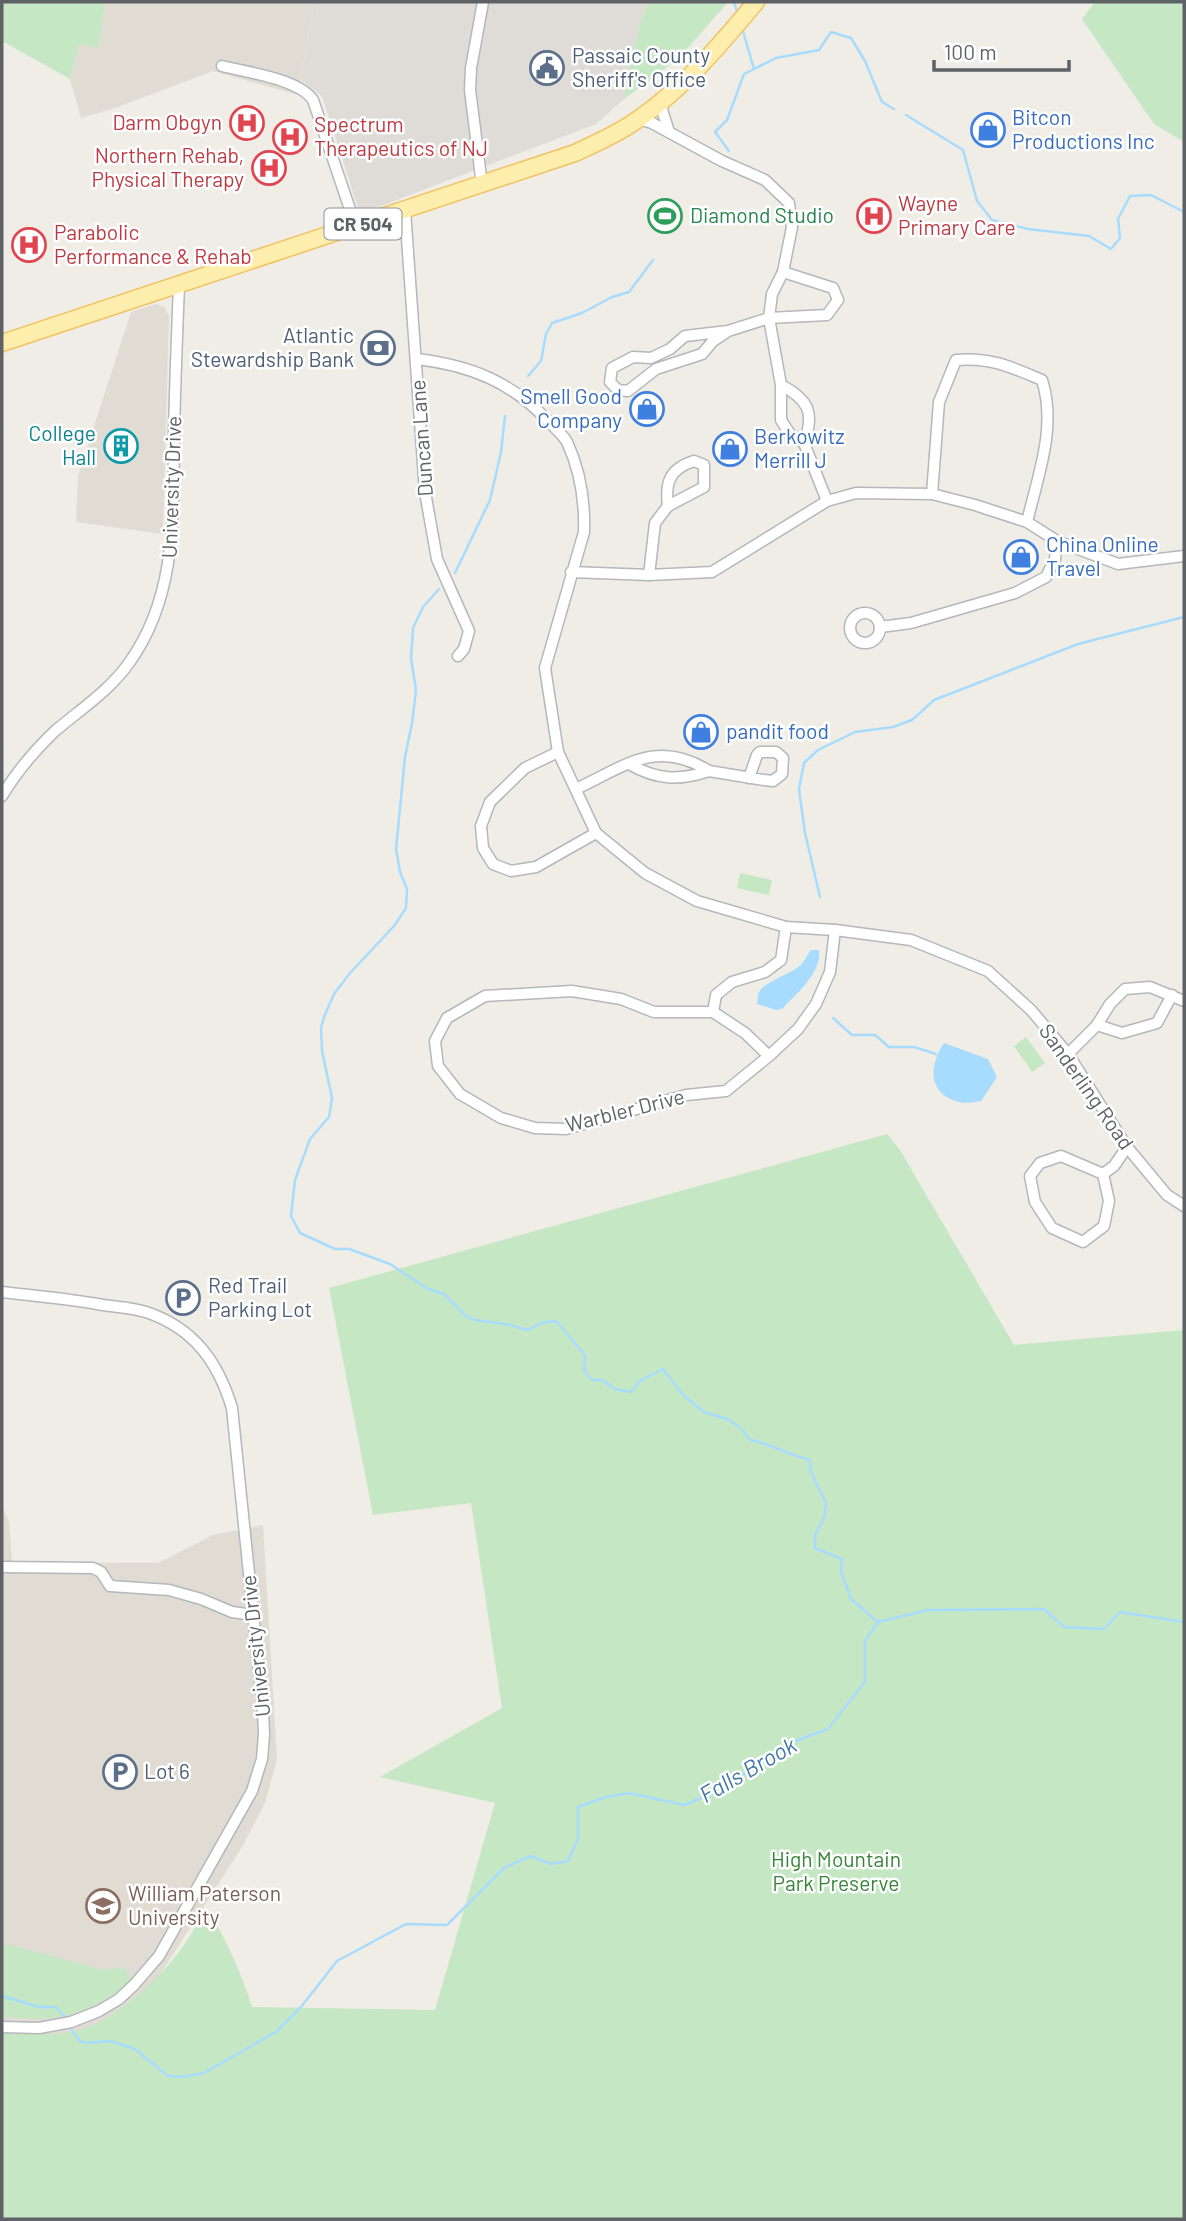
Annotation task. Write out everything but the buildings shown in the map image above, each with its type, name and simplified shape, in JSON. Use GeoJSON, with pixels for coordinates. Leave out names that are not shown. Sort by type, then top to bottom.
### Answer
{"type":"FeatureCollection","features":[{"type":"Feature","properties":{"kind":"main road","name":"CR 504"},"geometry":{"type":"LineString","coordinates":[[2,343],[575,153],[639,119],[660,103],[695,72],[756,2]]}},
{"type":"Feature","properties":{"kind":"street"},"geometry":{"type":"LineString","coordinates":[[482,185],[470,90],[471,68],[483,2]]}},
{"type":"Feature","properties":{"kind":"street"},"geometry":{"type":"LineString","coordinates":[[222,66],[296,86],[309,94],[356,227]]}},
{"type":"Feature","properties":{"kind":"street"},"geometry":{"type":"LineString","coordinates":[[660,103],[669,132]]}},
{"type":"Feature","properties":{"kind":"street"},"geometry":{"type":"LineString","coordinates":[[639,119],[765,180],[789,203],[792,227],[783,272],[772,294],[769,318],[781,385],[781,420],[790,434],[804,443],[827,501]]}},
{"type":"Feature","properties":{"kind":"street","name":"Duncan Lane"},"geometry":{"type":"LineString","coordinates":[[405,210],[425,492],[437,559],[469,631],[464,649],[458,656]]}},
{"type":"Feature","properties":{"kind":"street"},"geometry":{"type":"LineString","coordinates":[[728,331],[713,341],[702,354],[656,369],[628,391],[618,390],[610,382],[612,369],[621,363],[634,357],[651,358],[685,335],[728,331],[769,318],[827,315],[838,300],[833,288],[783,272]]}},
{"type":"Feature","properties":{"kind":"street","name":"University Drive"},"geometry":{"type":"LineString","coordinates":[[2,796],[18,771],[38,748],[103,693],[128,665],[140,648],[158,607],[165,585],[172,538],[179,285]]}},
{"type":"Feature","properties":{"kind":"street"},"geometry":{"type":"LineString","coordinates":[[660,354],[665,365]]}},
{"type":"Feature","properties":{"kind":"street"},"geometry":{"type":"LineString","coordinates":[[932,494],[940,402],[956,360],[976,358],[997,361],[1042,380],[1046,395],[1049,431],[1027,522]]}},
{"type":"Feature","properties":{"kind":"street","name":"Sanderling Road"},"geometry":{"type":"LineString","coordinates":[[416,359],[449,363],[491,378],[532,404],[566,440],[579,478],[585,513],[584,532],[545,668],[558,752],[596,833],[645,873],[697,901],[786,927],[911,940],[988,971],[1031,1010],[1068,1054],[1127,1147],[1167,1195],[1184,1206]]}},
{"type":"Feature","properties":{"kind":"street"},"geometry":{"type":"LineString","coordinates":[[781,385],[797,393],[808,408],[810,427],[804,443]]}},
{"type":"Feature","properties":{"kind":"street"},"geometry":{"type":"LineString","coordinates":[[649,575],[655,523],[668,506],[704,487],[704,465],[694,461],[676,471],[666,487],[668,506]]}},
{"type":"Feature","properties":{"kind":"street"},"geometry":{"type":"LineString","coordinates":[[571,572],[649,575],[712,572],[827,501],[856,493],[932,494],[1027,522],[1057,541],[1118,564],[1184,556]]}},
{"type":"Feature","properties":{"kind":"street"},"geometry":{"type":"LineString","coordinates":[[880,627],[923,620],[1015,593],[1046,577],[1055,559],[1057,541]]}},
{"type":"Feature","properties":{"kind":"street"},"geometry":{"type":"LineString","coordinates":[[558,752],[524,768],[490,802],[481,827],[483,848],[493,864],[511,871],[536,867],[596,833]]}},
{"type":"Feature","properties":{"kind":"street"},"geometry":{"type":"LineString","coordinates":[[576,789],[647,757],[665,755],[684,758],[709,771],[749,778]]}},
{"type":"Feature","properties":{"kind":"street"},"geometry":{"type":"LineString","coordinates":[[629,764],[648,774],[672,779],[709,771]]}},
{"type":"Feature","properties":{"kind":"street"},"geometry":{"type":"LineString","coordinates":[[769,1056],[745,1033],[713,1012],[716,995],[732,982],[765,972],[781,960],[786,927]]}},
{"type":"Feature","properties":{"kind":"street","name":"Warbler Drive"},"geometry":{"type":"LineString","coordinates":[[713,1012],[654,1012],[621,999],[572,991],[485,996],[447,1018],[435,1041],[438,1066],[460,1094],[501,1118],[535,1128],[566,1129],[686,1095],[726,1091],[798,1029],[816,1004],[830,972],[835,930]]}},
{"type":"Feature","properties":{"kind":"street"},"geometry":{"type":"LineString","coordinates":[[1068,1054],[1097,1025],[1110,1003],[1125,989],[1150,987],[1184,1001]]}},
{"type":"Feature","properties":{"kind":"street"},"geometry":{"type":"LineString","coordinates":[[1097,1025],[1122,1033],[1157,1023],[1172,995]]}},
{"type":"Feature","properties":{"kind":"street"},"geometry":{"type":"LineString","coordinates":[[1102,1174],[1114,1166],[1127,1147]]}},
{"type":"Feature","properties":{"kind":"street"},"geometry":{"type":"LineString","coordinates":[[1061,1156],[1102,1174],[1109,1200],[1104,1226],[1083,1242],[1052,1228],[1035,1202],[1030,1176],[1040,1163],[1061,1156]]}},
{"type":"Feature","properties":{"kind":"street","name":"University Drive"},"geometry":{"type":"LineString","coordinates":[[2,1292],[145,1312],[173,1324],[193,1339],[211,1359],[223,1380],[232,1408],[264,1735],[252,1791],[159,1956],[120,1999],[99,2011],[71,2022],[39,2028],[2,2027]]}},
{"type":"Feature","properties":{"kind":"street"},"geometry":{"type":"LineString","coordinates":[[2,1567],[93,1568],[101,1572],[110,1586],[169,1590],[232,1612],[253,1615]]}},
{"type":"Feature","properties":{"kind":"shaded area"},"geometry":{"type":"Polygon","coordinates":[[[105,2],[314,2],[298,95],[213,71],[81,118],[70,79],[79,43],[99,47],[105,2]]]}},
{"type":"Feature","properties":{"kind":"shaded area"},"geometry":{"type":"Polygon","coordinates":[[[314,2],[649,2],[641,19],[623,100],[596,124],[360,214],[322,96],[301,80],[314,2]]]}},
{"type":"Feature","properties":{"kind":"shaded area"},"geometry":{"type":"Polygon","coordinates":[[[156,304],[164,307],[169,316],[163,534],[76,522],[78,476],[131,312],[156,304]]]}},
{"type":"Feature","properties":{"kind":"shaded area","name":"William Paterson University"},"geometry":{"type":"Polygon","coordinates":[[[2,1507],[9,1521],[12,1562],[158,1563],[213,1535],[263,1525],[277,1759],[265,1803],[242,1847],[138,2004],[35,2219],[2,2219],[2,1507]]]}},
{"type":"Feature","properties":{"kind":"green space"},"geometry":{"type":"Polygon","coordinates":[[[2,2],[105,2],[99,48],[79,44],[70,79],[2,41],[2,2]]]}},
{"type":"Feature","properties":{"kind":"green space"},"geometry":{"type":"Polygon","coordinates":[[[649,2],[728,2],[680,57],[623,100],[641,19],[649,2]]]}},
{"type":"Feature","properties":{"kind":"green space"},"geometry":{"type":"Polygon","coordinates":[[[1095,2],[1184,2],[1184,142],[1154,124],[1082,19],[1095,2]]]}},
{"type":"Feature","properties":{"kind":"green space"},"geometry":{"type":"Polygon","coordinates":[[[740,873],[772,880],[769,895],[737,888],[740,873]]]}},
{"type":"Feature","properties":{"kind":"green space"},"geometry":{"type":"Polygon","coordinates":[[[1026,1037],[1045,1063],[1032,1072],[1014,1046],[1026,1037]]]}},
{"type":"Feature","properties":{"kind":"green space","name":"High Mountain Park Preserve"},"geometry":{"type":"Polygon","coordinates":[[[887,1134],[900,1150],[1014,1345],[1184,1330],[1184,2219],[2,2219],[2,2029],[36,2034],[62,2033],[99,2022],[128,2003],[164,1969],[207,1909],[232,1956],[252,2007],[435,2010],[495,1803],[380,1777],[502,1708],[471,1503],[373,1515],[329,1288],[887,1134]]]}},
{"type":"Feature","properties":{"kind":"green space"},"geometry":{"type":"Polygon","coordinates":[[[2,1943],[105,1970],[124,1967],[133,1981],[99,2003],[72,2014],[42,2019],[2,2017],[2,1943]]]}},
{"type":"Feature","properties":{"kind":"water"},"geometry":{"type":"Polygon","coordinates":[[[811,950],[819,950],[816,967],[807,982],[782,1009],[776,1010],[757,1004],[761,989],[799,967],[811,950]]]}},
{"type":"Feature","properties":{"kind":"water"},"geometry":{"type":"Polygon","coordinates":[[[944,1043],[988,1059],[997,1077],[981,1101],[959,1102],[949,1098],[936,1086],[934,1069],[944,1043]]]}},
{"type":"Feature","properties":{"kind":"waterway"},"geometry":{"type":"LineString","coordinates":[[734,2],[738,15]]}},
{"type":"Feature","properties":{"kind":"waterway"},"geometry":{"type":"LineString","coordinates":[[742,28],[754,69]]}},
{"type":"Feature","properties":{"kind":"waterway"},"geometry":{"type":"LineString","coordinates":[[729,151],[715,132],[727,120],[744,74],[776,58],[819,50],[831,32],[851,38],[865,61],[882,102],[894,109]]}},
{"type":"Feature","properties":{"kind":"waterway"},"geometry":{"type":"LineString","coordinates":[[906,115],[963,150],[977,201],[992,220],[1028,229],[1089,236],[1111,249],[1120,238],[1118,219],[1130,196],[1151,195],[1184,212]]}},
{"type":"Feature","properties":{"kind":"waterway"},"geometry":{"type":"LineString","coordinates":[[528,376],[541,361],[546,334],[552,323],[629,292],[653,260]]}},
{"type":"Feature","properties":{"kind":"waterway"},"geometry":{"type":"LineString","coordinates":[[455,573],[490,500],[501,452],[505,416]]}},
{"type":"Feature","properties":{"kind":"waterway"},"geometry":{"type":"LineString","coordinates":[[439,589],[423,607],[413,628],[411,658],[416,690],[405,757],[396,849],[400,872],[407,889],[406,908],[394,926],[334,994],[324,1017],[321,1028],[322,1051],[332,1098],[329,1117],[310,1139],[295,1180],[291,1216],[300,1233],[335,1249],[349,1249],[390,1264],[428,1289],[444,1294],[466,1316],[474,1320],[528,1330],[541,1323],[556,1321],[585,1355],[584,1371],[592,1380],[602,1380],[615,1389],[631,1392],[640,1381],[663,1369],[683,1395],[704,1412],[727,1419],[741,1428],[750,1440],[810,1460],[811,1472],[826,1503],[824,1519],[815,1535],[815,1548],[842,1559],[841,1571],[851,1599],[878,1622]]}},
{"type":"Feature","properties":{"kind":"waterway"},"geometry":{"type":"LineString","coordinates":[[820,897],[805,833],[799,789],[804,763],[818,750],[855,732],[893,727],[912,720],[934,700],[1078,644],[1184,617]]}},
{"type":"Feature","properties":{"kind":"waterway"},"geometry":{"type":"LineString","coordinates":[[833,1018],[852,1035],[875,1035],[889,1047],[914,1047],[936,1054]]}},
{"type":"Feature","properties":{"kind":"waterway","name":"Falls Brook"},"geometry":{"type":"LineString","coordinates":[[72,2030],[80,2041],[86,2043],[110,2041],[135,2049],[168,2076],[182,2077],[204,2073],[276,2032],[301,2007],[337,1961],[406,1924],[447,1925],[504,1868],[531,1856],[551,1864],[568,1861],[578,1839],[578,1807],[606,1797],[629,1793],[684,1805],[721,1790],[787,1744],[828,1729],[865,1682],[865,1641],[878,1622],[928,1610],[1044,1609],[1064,1627],[1104,1629],[1120,1612],[1184,1622]]}},
{"type":"Feature","properties":{"kind":"waterway","name":"Falls Brook"},"geometry":{"type":"LineString","coordinates":[[2,1996],[39,2007],[56,2007],[66,2018]]}},
{"type":"Feature","properties":{"kind":"place","name":"Passaic County Sheriff's Office"},"geometry":{"type":"Point","coordinates":[547,68]}},
{"type":"Feature","properties":{"kind":"place","name":"Darm Obgyn"},"geometry":{"type":"Point","coordinates":[247,123]}},
{"type":"Feature","properties":{"kind":"place","name":"Bitcon Productions Inc"},"geometry":{"type":"Point","coordinates":[988,130]}},
{"type":"Feature","properties":{"kind":"place","name":"Spectrum Therapeutics of NJ"},"geometry":{"type":"Point","coordinates":[290,137]}},
{"type":"Feature","properties":{"kind":"place","name":"Northern Rehab, Physical Therapy"},"geometry":{"type":"Point","coordinates":[269,168]}},
{"type":"Feature","properties":{"kind":"place","name":"Diamond Studio"},"geometry":{"type":"Point","coordinates":[665,216]}},
{"type":"Feature","properties":{"kind":"place","name":"Wayne Primary Care"},"geometry":{"type":"Point","coordinates":[874,216]}},
{"type":"Feature","properties":{"kind":"place","name":"Parabolic Performance & Rehab"},"geometry":{"type":"Point","coordinates":[29,245]}},
{"type":"Feature","properties":{"kind":"place","name":"Atlantic Stewardship Bank"},"geometry":{"type":"Point","coordinates":[378,348]}},
{"type":"Feature","properties":{"kind":"place","name":"Smell Good Company"},"geometry":{"type":"Point","coordinates":[647,409]}},
{"type":"Feature","properties":{"kind":"place","name":"College Hall"},"geometry":{"type":"Point","coordinates":[121,446]}},
{"type":"Feature","properties":{"kind":"place","name":"Berkowitz Merrill J"},"geometry":{"type":"Point","coordinates":[730,449]}},
{"type":"Feature","properties":{"kind":"place","name":"China Online Travel"},"geometry":{"type":"Point","coordinates":[1021,557]}},
{"type":"Feature","properties":{"kind":"place","name":"pandit food"},"geometry":{"type":"Point","coordinates":[701,732]}},
{"type":"Feature","properties":{"kind":"place","name":"Red Trail Parking Lot"},"geometry":{"type":"Point","coordinates":[183,1298]}},
{"type":"Feature","properties":{"kind":"place","name":"Lot 6"},"geometry":{"type":"Point","coordinates":[120,1772]}},
{"type":"Feature","properties":{"kind":"place","name":"William Paterson University"},"geometry":{"type":"Point","coordinates":[103,1906]}}]}
